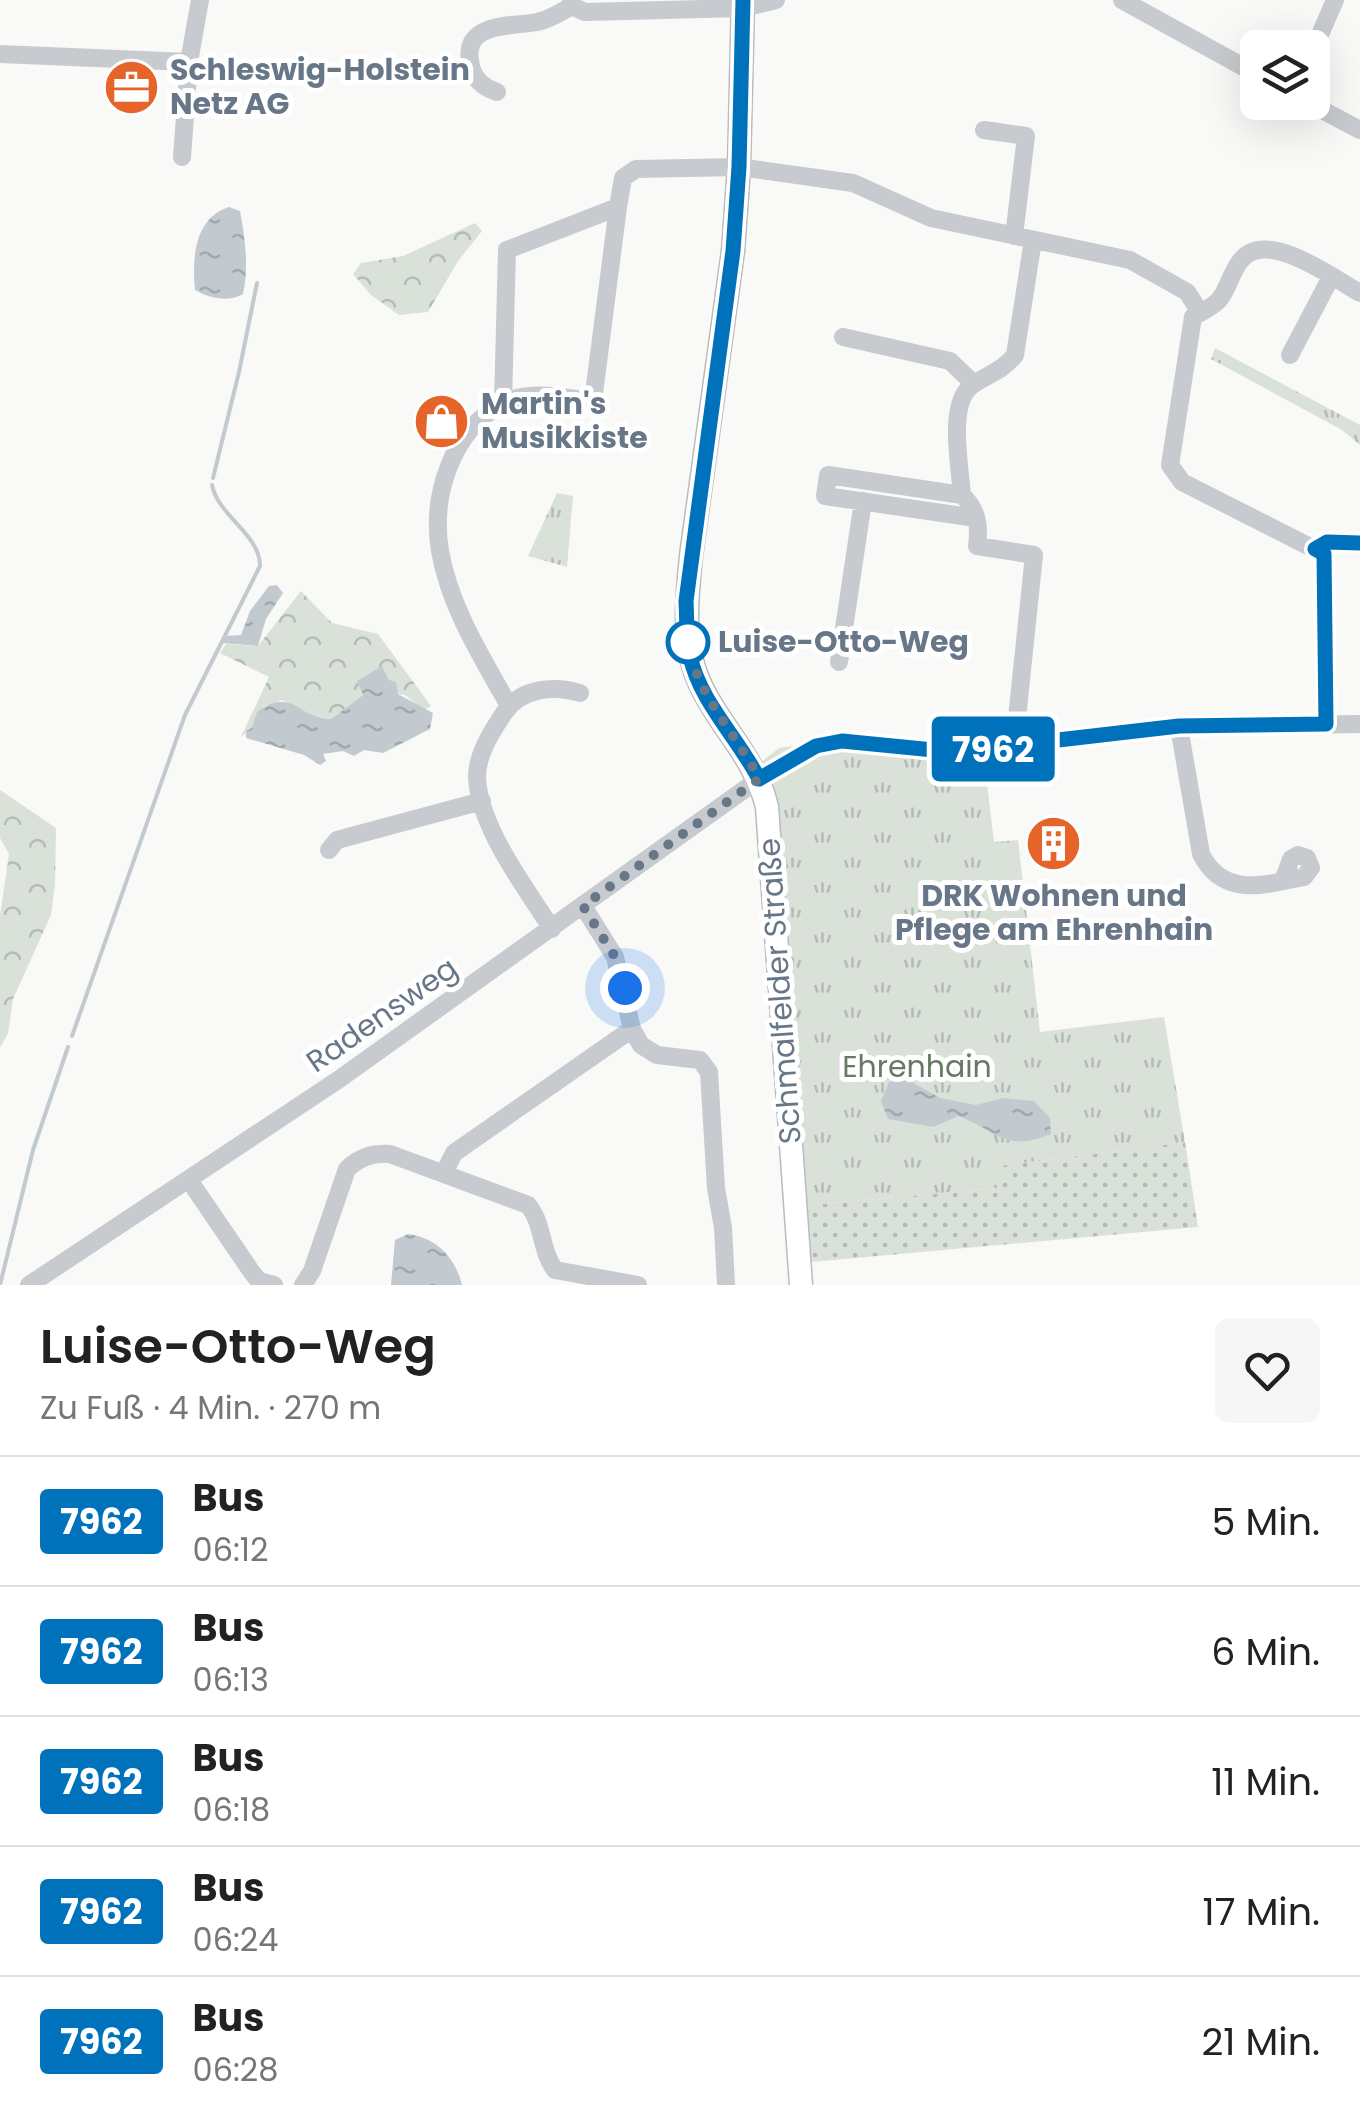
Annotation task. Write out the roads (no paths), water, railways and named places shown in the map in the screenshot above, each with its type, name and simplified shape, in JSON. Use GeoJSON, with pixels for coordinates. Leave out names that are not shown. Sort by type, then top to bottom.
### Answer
{"type":"FeatureCollection","features":[{"type":"Feature","properties":{"kind":"main road","name":"Schmalfelder Straße"},"geometry":{"type":"LineString","coordinates":[[743,4],[733,251],[686,601],[690,659],[700,684],[759,779],[770,821],[780,1023],[801,1285]]}},
{"type":"Feature","properties":{"kind":"street"},"geometry":{"type":"LineString","coordinates":[[182,157],[200,0]]}},
{"type":"Feature","properties":{"kind":"street"},"geometry":{"type":"LineString","coordinates":[[498,92],[483,87],[471,67],[471,50],[482,32],[498,24],[542,21],[572,3],[585,12],[776,0]]}},
{"type":"Feature","properties":{"kind":"street"},"geometry":{"type":"LineString","coordinates":[[1122,0],[1240,65]]}},
{"type":"Feature","properties":{"kind":"street"},"geometry":{"type":"LineString","coordinates":[[1322,30],[1335,0]]}},
{"type":"Feature","properties":{"kind":"street"},"geometry":{"type":"LineString","coordinates":[[0,54],[190,62]]}},
{"type":"Feature","properties":{"kind":"street"},"geometry":{"type":"LineString","coordinates":[[1330,114],[1360,130]]}},
{"type":"Feature","properties":{"kind":"street"},"geometry":{"type":"LineString","coordinates":[[984,130],[1026,136],[1014,236]]}},
{"type":"Feature","properties":{"kind":"street"},"geometry":{"type":"LineString","coordinates":[[509,706],[468,634],[452,595],[440,550],[439,502],[453,456],[472,427],[503,402],[538,395],[593,401],[623,178],[636,169],[739,167],[852,183],[931,218],[1086,248],[1144,266],[1186,292],[1200,312]]}},
{"type":"Feature","properties":{"kind":"street"},"geometry":{"type":"LineString","coordinates":[[503,402],[508,250],[618,207]]}},
{"type":"Feature","properties":{"kind":"street"},"geometry":{"type":"LineString","coordinates":[[962,495],[958,405],[974,384],[1006,367],[1015,356],[1033,240]]}},
{"type":"Feature","properties":{"kind":"street"},"geometry":{"type":"LineString","coordinates":[[1326,724],[1324,554],[1182,482],[1170,465],[1193,317],[1218,301],[1240,261],[1250,251],[1265,247],[1280,250],[1360,293]]}},
{"type":"Feature","properties":{"kind":"street"},"geometry":{"type":"LineString","coordinates":[[1290,355],[1332,277]]}},
{"type":"Feature","properties":{"kind":"street"},"geometry":{"type":"LineString","coordinates":[[842,337],[950,361],[974,384]]}},
{"type":"Feature","properties":{"kind":"street"},"geometry":{"type":"LineString","coordinates":[[976,518],[824,496],[828,476],[962,495],[972,504],[980,525],[977,546],[1034,555],[1014,746]]}},
{"type":"Feature","properties":{"kind":"street"},"geometry":{"type":"LineString","coordinates":[[839,662],[863,501]]}},
{"type":"Feature","properties":{"kind":"street"},"geometry":{"type":"LineString","coordinates":[[1315,549],[1327,542],[1360,543]]}},
{"type":"Feature","properties":{"kind":"street"},"geometry":{"type":"LineString","coordinates":[[552,928],[506,856],[482,800],[477,774],[482,755],[509,706],[545,688],[580,693]]}},
{"type":"Feature","properties":{"kind":"street","name":"Radensweg"},"geometry":{"type":"LineString","coordinates":[[29,1285],[189,1180],[759,779],[816,746],[842,741],[954,752],[1179,726],[1360,724]]}},
{"type":"Feature","properties":{"kind":"street"},"geometry":{"type":"LineString","coordinates":[[1179,726],[1202,854],[1208,866],[1218,876],[1247,888],[1283,881]]}},
{"type":"Feature","properties":{"kind":"street"},"geometry":{"type":"LineString","coordinates":[[329,850],[337,840],[482,800]]}},
{"type":"Feature","properties":{"kind":"street"},"geometry":{"type":"LineString","coordinates":[[583,906],[615,957],[632,1029],[642,1046],[657,1055],[700,1060],[709,1072],[726,1285]]}},
{"type":"Feature","properties":{"kind":"street"},"geometry":{"type":"LineString","coordinates":[[444,1173],[454,1153],[632,1029]]}},
{"type":"Feature","properties":{"kind":"street"},"geometry":{"type":"LineString","coordinates":[[303,1285],[312,1271],[341,1181],[356,1160],[374,1153],[390,1154],[528,1205],[536,1215],[546,1258],[555,1270],[638,1285]]}},
{"type":"Feature","properties":{"kind":"street"},"geometry":{"type":"LineString","coordinates":[[189,1180],[251,1272],[259,1280],[274,1285]]}},
{"type":"Feature","properties":{"kind":"water"},"geometry":{"type":"Polygon","coordinates":[[[229,207],[240,211],[246,252],[245,284],[243,294],[219,298],[195,290],[195,253],[208,220],[229,207]]]}},
{"type":"Feature","properties":{"kind":"water"},"geometry":{"type":"Polygon","coordinates":[[[277,585],[283,593],[266,619],[258,646],[221,643],[224,636],[241,635],[250,611],[269,586],[277,585]]]}},
{"type":"Feature","properties":{"kind":"water"},"geometry":{"type":"Polygon","coordinates":[[[382,666],[389,680],[396,682],[398,694],[433,713],[430,729],[383,753],[364,750],[354,756],[343,751],[323,754],[326,761],[320,765],[304,755],[246,738],[257,712],[279,702],[331,719],[363,695],[357,681],[382,666]]]}},
{"type":"Feature","properties":{"kind":"water"},"geometry":{"type":"Polygon","coordinates":[[[905,1078],[940,1098],[976,1105],[1003,1098],[1034,1101],[1050,1118],[1051,1134],[1012,1141],[958,1116],[934,1127],[888,1119],[881,1101],[889,1082],[905,1078]]]}},
{"type":"Feature","properties":{"kind":"water"},"geometry":{"type":"Polygon","coordinates":[[[408,1234],[443,1250],[462,1285],[391,1285],[395,1240],[408,1234]]]}},
{"type":"Feature","properties":{"kind":"waterway"},"geometry":{"type":"LineString","coordinates":[[213,478],[257,283]]}},
{"type":"Feature","properties":{"kind":"waterway"},"geometry":{"type":"LineString","coordinates":[[72,1036],[185,715],[260,566],[253,544],[222,506],[212,485]]}},
{"type":"Feature","properties":{"kind":"waterway"},"geometry":{"type":"LineString","coordinates":[[0,1285],[33,1150],[68,1047]]}},
{"type":"Feature","properties":{"kind":"place","name":"Schleswig-Holstein Netz AG"},"geometry":{"type":"Point","coordinates":[131,87]}},
{"type":"Feature","properties":{"kind":"place","name":"Martin's Musikkiste"},"geometry":{"type":"Point","coordinates":[442,421]}},
{"type":"Feature","properties":{"kind":"place","name":"Luise-Otto-Weg"},"geometry":{"type":"Point","coordinates":[688,642]}},
{"type":"Feature","properties":{"kind":"place","name":"DRK Wohnen und Pflege am Ehrenhain"},"geometry":{"type":"Point","coordinates":[1054,843]}},
{"type":"Feature","properties":{"kind":"park label","name":"Ehrenhain"},"geometry":{"type":"Point","coordinates":[917,1067]}}]}
